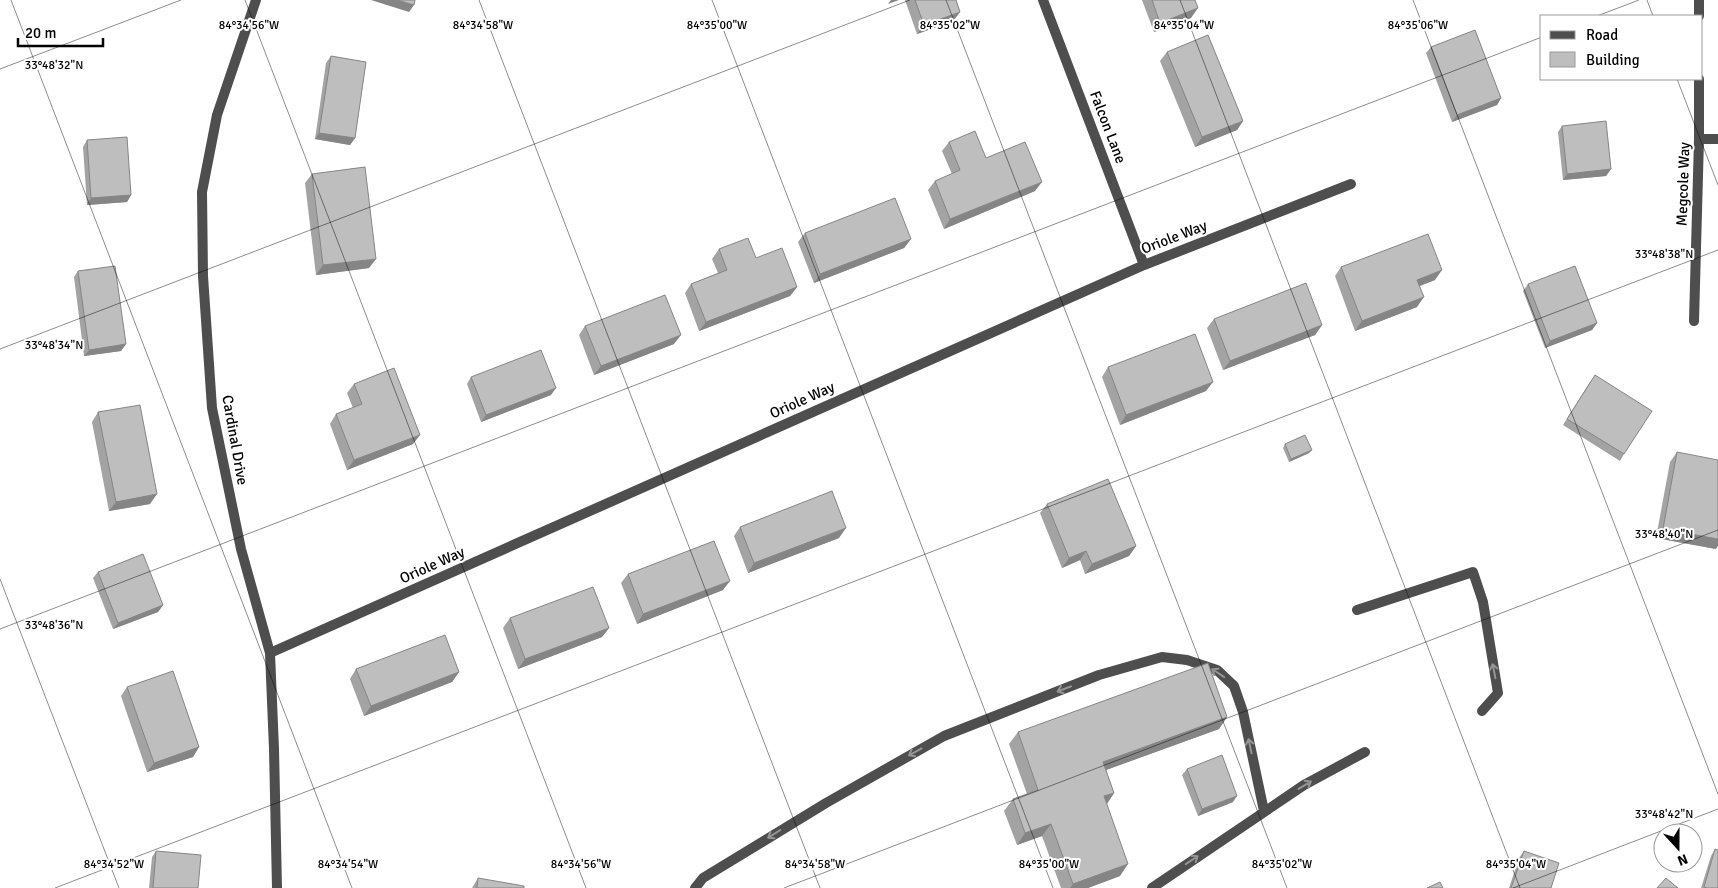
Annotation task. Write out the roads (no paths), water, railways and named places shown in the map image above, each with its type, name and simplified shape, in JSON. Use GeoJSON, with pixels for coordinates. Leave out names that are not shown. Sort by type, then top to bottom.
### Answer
{"type":"FeatureCollection","features":[{"type":"Feature","properties":{"kind":"street","name":"Cardinal Drive"},"geometry":{"type":"LineString","coordinates":[[256,0],[217,115],[202,192],[203,276],[212,408],[241,549],[270,653],[277,888]]}},
{"type":"Feature","properties":{"kind":"street","name":"Falcon Lane"},"geometry":{"type":"LineString","coordinates":[[1043,0],[1144,265]]}},
{"type":"Feature","properties":{"kind":"street"},"geometry":{"type":"LineString","coordinates":[[1698,0],[1699,15]]}},
{"type":"Feature","properties":{"kind":"street","name":"Megcole Way"},"geometry":{"type":"LineString","coordinates":[[1694,321],[1699,80]]}},
{"type":"Feature","properties":{"kind":"street"},"geometry":{"type":"LineString","coordinates":[[1699,139],[1718,139]]}},
{"type":"Feature","properties":{"kind":"street","name":"Oriole Way"},"geometry":{"type":"LineString","coordinates":[[270,653],[1144,265],[1351,184]]}},
{"type":"Feature","properties":{"kind":"street"},"geometry":{"type":"LineString","coordinates":[[1357,610],[1473,572],[1483,602],[1498,693],[1482,711]]}},
{"type":"Feature","properties":{"kind":"street"},"geometry":{"type":"LineString","coordinates":[[695,888],[703,878],[826,802],[944,736],[1099,675],[1162,657],[1187,660],[1217,670],[1234,686],[1243,712],[1264,811]]}},
{"type":"Feature","properties":{"kind":"street"},"geometry":{"type":"LineString","coordinates":[[1152,888],[1304,785],[1365,752]]}}]}
